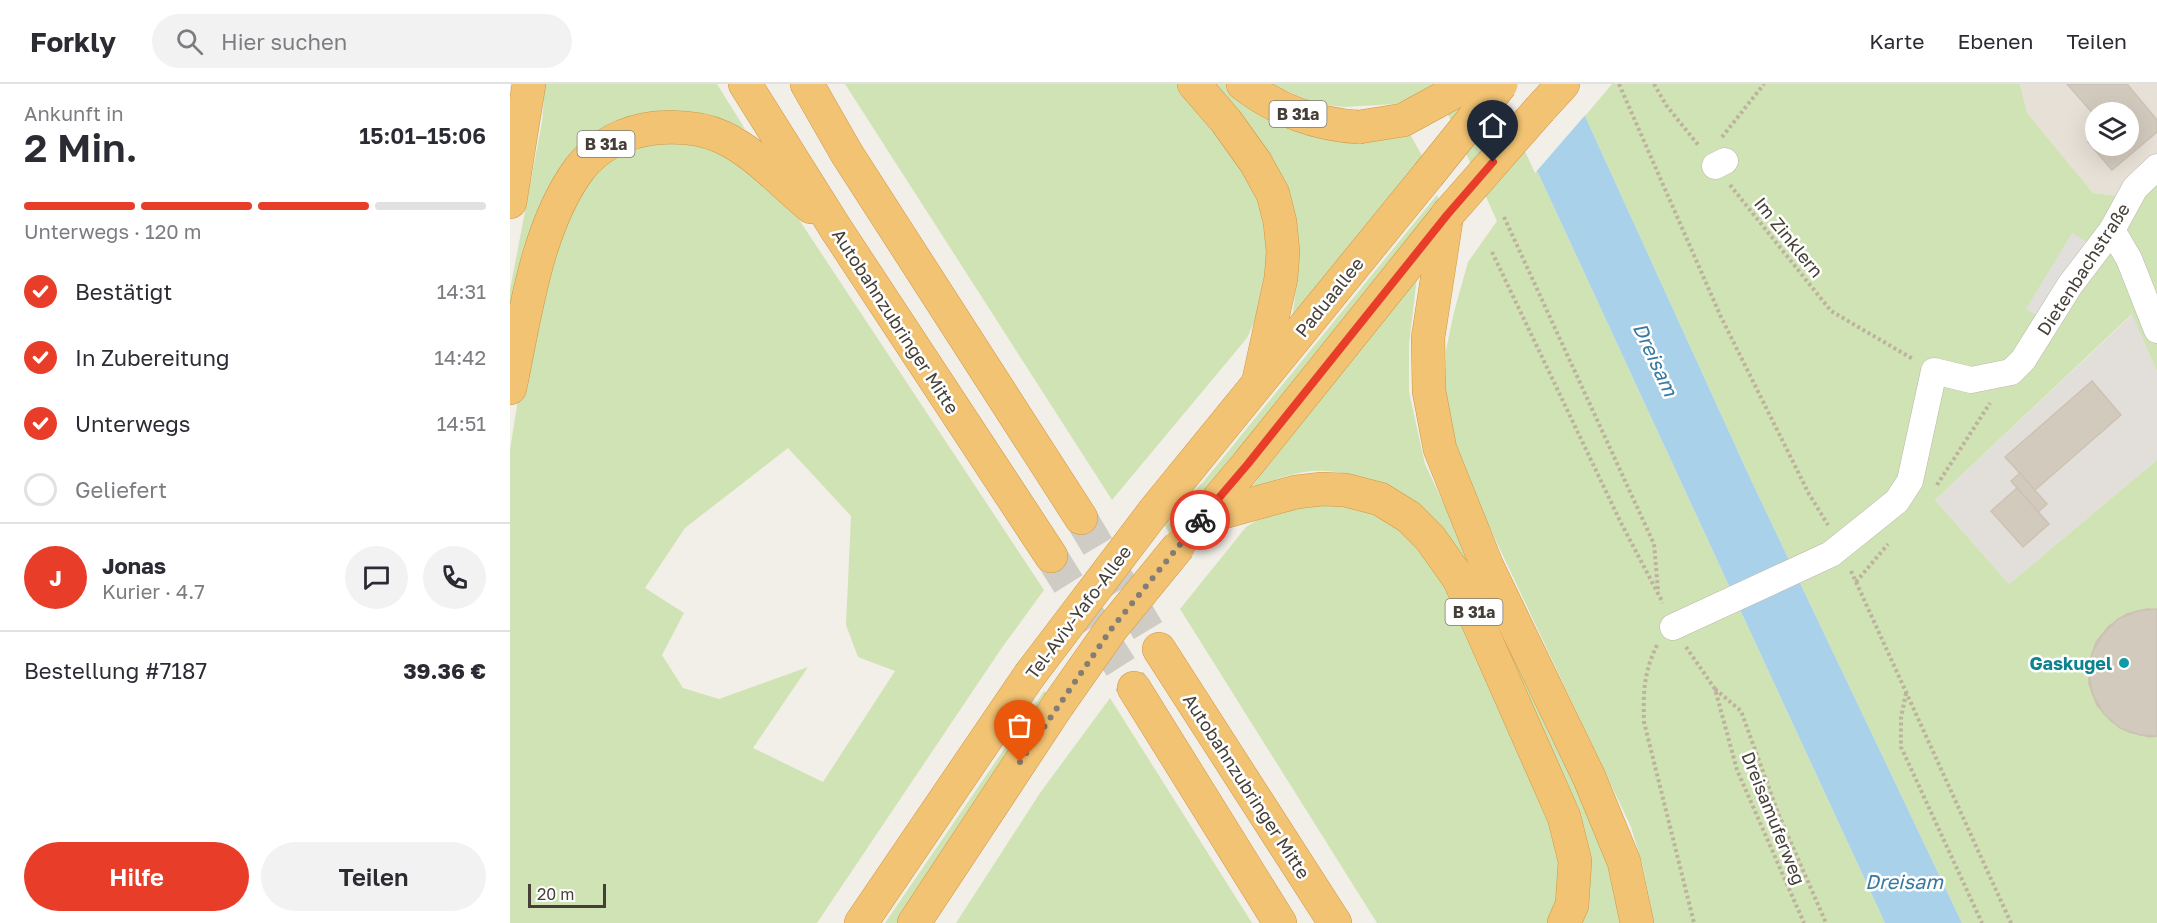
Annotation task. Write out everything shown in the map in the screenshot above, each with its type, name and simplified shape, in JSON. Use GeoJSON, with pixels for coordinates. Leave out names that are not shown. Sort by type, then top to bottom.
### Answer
{"type":"FeatureCollection","features":[{"type":"Feature","properties":{"kind":"highway"},"geometry":{"type":"LineString","coordinates":[[510,202],[529,84]]}},
{"type":"Feature","properties":{"kind":"highway","name":"Autobahnzubringer Mitte"},"geometry":{"type":"LineString","coordinates":[[745,84],[836,229],[1051,556]]}},
{"type":"Feature","properties":{"kind":"highway"},"geometry":{"type":"LineString","coordinates":[[807,84],[847,154],[1081,518]]}},
{"type":"Feature","properties":{"kind":"highway"},"geometry":{"type":"LineString","coordinates":[[1194,84],[1226,121],[1256,163],[1274,194],[1280,222],[1283,252],[1281,278],[1258,384]]}},
{"type":"Feature","properties":{"kind":"highway","name":"B 31a"},"geometry":{"type":"LineString","coordinates":[[1243,84],[1288,111],[1333,125],[1359,127],[1403,120],[1469,84]]}},
{"type":"Feature","properties":{"kind":"highway","name":"Paduaallee"},"geometry":{"type":"LineString","coordinates":[[1155,510],[1501,84]]}},
{"type":"Feature","properties":{"kind":"highway"},"geometry":{"type":"LineString","coordinates":[[1202,518],[1447,215],[1563,84]]}},
{"type":"Feature","properties":{"kind":"highway","name":"B 31a"},"geometry":{"type":"LineString","coordinates":[[510,388],[537,260],[560,203],[581,167],[606,144],[639,130],[674,126],[698,129],[715,135],[752,156],[836,229]]}},
{"type":"Feature","properties":{"kind":"highway"},"geometry":{"type":"LineString","coordinates":[[1447,215],[1428,338],[1429,391],[1440,449],[1487,566],[1589,777],[1624,862],[1637,923]]}},
{"type":"Feature","properties":{"kind":"highway","name":"B 31a"},"geometry":{"type":"LineString","coordinates":[[1202,518],[1296,492],[1322,489],[1345,490],[1380,499],[1409,517],[1430,538],[1459,579],[1564,818],[1575,861],[1572,905],[1564,923]]}},
{"type":"Feature","properties":{"kind":"highway","name":"Tel-Aviv-Yafo-Allee"},"geometry":{"type":"LineString","coordinates":[[861,923],[1029,676],[1155,510]]}},
{"type":"Feature","properties":{"kind":"highway","name":"Tel-Aviv-Yafo-Allee"},"geometry":{"type":"LineString","coordinates":[[914,923],[1058,705],[1112,628],[1202,518]]}},
{"type":"Feature","properties":{"kind":"highway","name":"Autobahnzubringer Mitte"},"geometry":{"type":"LineString","coordinates":[[1159,649],[1335,919]]}},
{"type":"Feature","properties":{"kind":"highway"},"geometry":{"type":"LineString","coordinates":[[1134,688],[1280,923]]}},
{"type":"Feature","properties":{"kind":"street","name":"Dietenbachstraße"},"geometry":{"type":"LineString","coordinates":[[1935,371],[1971,380],[2010,372],[2023,360],[2070,285],[2112,230],[2135,188],[2157,167]]}},
{"type":"Feature","properties":{"kind":"street"},"geometry":{"type":"LineString","coordinates":[[2112,230],[2129,259],[2157,330]]}},
{"type":"Feature","properties":{"kind":"street"},"geometry":{"type":"LineString","coordinates":[[1682,623],[1836,550],[1897,501],[1910,481],[1935,371]]}},
{"type":"Feature","properties":{"kind":"path"},"geometry":{"type":"LineString","coordinates":[[1620,84],[1721,317],[1905,693],[2011,923]]}},
{"type":"Feature","properties":{"kind":"path","name":"Im Zinklern"},"geometry":{"type":"LineString","coordinates":[[1654,84],[1666,105],[1715,161],[1831,311],[1935,371]]}},
{"type":"Feature","properties":{"kind":"path"},"geometry":{"type":"LineString","coordinates":[[1715,161],[1764,84]]}},
{"type":"Feature","properties":{"kind":"path"},"geometry":{"type":"LineString","coordinates":[[1504,217],[1654,544],[1658,594]]}},
{"type":"Feature","properties":{"kind":"path","name":"Dreisamuferweg"},"geometry":{"type":"LineString","coordinates":[[1492,252],[1621,523],[1658,594],[1682,623],[1714,689],[1737,770],[1804,923]]}},
{"type":"Feature","properties":{"kind":"path"},"geometry":{"type":"LineString","coordinates":[[1682,623],[1663,636],[1647,668],[1643,694],[1644,722],[1694,923]]}},
{"type":"Feature","properties":{"kind":"path"},"geometry":{"type":"LineString","coordinates":[[1714,689],[1741,711],[1778,813],[1826,923]]}},
{"type":"Feature","properties":{"kind":"path"},"geometry":{"type":"LineString","coordinates":[[1905,693],[1901,718],[1901,747],[1982,923]]}},
{"type":"Feature","properties":{"kind":"shaded area"},"geometry":{"type":"Polygon","coordinates":[[[2020,84],[2157,84],[2157,185],[2142,199],[2093,193],[2027,113],[2020,84]]]}},
{"type":"Feature","properties":{"kind":"shaded area"},"geometry":{"type":"Polygon","coordinates":[[[2072,233],[2087,242],[2042,318],[2026,309],[2072,233]]]}},
{"type":"Feature","properties":{"kind":"shaded area"},"geometry":{"type":"Polygon","coordinates":[[[2133,314],[2157,371],[2157,460],[2009,584],[1935,500],[2133,314]]]}},
{"type":"Feature","properties":{"kind":"green space"},"geometry":{"type":"Polygon","coordinates":[[[545,84],[717,84],[745,129],[720,120],[599,141],[510,332],[510,290],[542,122],[545,84]]]}},
{"type":"Feature","properties":{"kind":"green space"},"geometry":{"type":"Polygon","coordinates":[[[845,84],[1177,84],[1217,128],[1254,180],[1271,238],[1260,309],[1247,338],[1112,500],[845,84]]]}},
{"type":"Feature","properties":{"kind":"green space"},"geometry":{"type":"Polygon","coordinates":[[[1209,84],[1229,84],[1407,129],[1424,159],[1292,321],[1299,262],[1209,84]]]}},
{"type":"Feature","properties":{"kind":"green space"},"geometry":{"type":"Polygon","coordinates":[[[1270,84],[1497,84],[1885,923],[1654,923],[1643,867],[1631,827],[1472,490],[1455,444],[1446,392],[1446,350],[1468,262],[1497,221],[1435,86],[1396,104],[1343,107],[1318,104],[1270,84]]]}},
{"type":"Feature","properties":{"kind":"green space"},"geometry":{"type":"Polygon","coordinates":[[[1612,84],[2020,84],[2027,113],[2093,193],[2142,199],[2157,185],[2157,371],[2132,314],[1935,500],[2009,584],[2157,460],[2157,923],[1962,923],[1751,480],[1585,116],[1612,84]]]}},
{"type":"Feature","properties":{"kind":"green space"},"geometry":{"type":"Polygon","coordinates":[[[650,140],[722,145],[794,212],[1044,590],[1001,649],[817,923],[510,923],[510,450],[520,386],[563,226],[595,169],[621,153],[650,140]],[[788,448],[685,528],[645,588],[684,613],[662,655],[683,688],[719,699],[808,667],[753,748],[823,782],[895,671],[858,657],[846,625],[851,516],[788,448]]]}},
{"type":"Feature","properties":{"kind":"green space"},"geometry":{"type":"Polygon","coordinates":[[[1437,195],[1442,206],[1209,494],[1170,534],[1163,523],[1204,481],[1437,195]]]}},
{"type":"Feature","properties":{"kind":"green space"},"geometry":{"type":"Polygon","coordinates":[[[1417,277],[1409,344],[1409,392],[1425,464],[1588,811],[1607,861],[1620,923],[1576,923],[1587,856],[1398,493],[1352,475],[1329,471],[1297,473],[1251,488],[1417,277]]]}},
{"type":"Feature","properties":{"kind":"green space"},"geometry":{"type":"Polygon","coordinates":[[[1352,503],[1398,524],[1445,579],[1533,769],[1567,866],[1550,923],[1377,923],[1180,609],[1246,527],[1269,513],[1289,505],[1352,503]]]}},
{"type":"Feature","properties":{"kind":"green space"},"geometry":{"type":"Polygon","coordinates":[[[1044,691],[1053,699],[899,923],[885,923],[1044,691]]]}},
{"type":"Feature","properties":{"kind":"green space"},"geometry":{"type":"Polygon","coordinates":[[[1110,698],[1252,923],[956,923],[1040,793],[1110,698]]]}},
{"type":"Feature","properties":{"kind":"water","name":"Dreisam"},"geometry":{"type":"Polygon","coordinates":[[[1497,84],[1569,84],[1751,480],[1962,923],[1885,923],[1497,84]]]}},
{"type":"Feature","properties":{"kind":"pier"},"geometry":{"type":"Polygon","coordinates":[[[1494,84],[1572,84],[1587,113],[1535,173],[1494,84]]]}},
{"type":"Feature","properties":{"kind":"building"},"geometry":{"type":"Polygon","coordinates":[[[2067,84],[2127,84],[2157,120],[2157,132],[2139,147],[2139,102],[2085,102],[2085,104],[2067,84]]]}},
{"type":"Feature","properties":{"kind":"building"},"geometry":{"type":"Polygon","coordinates":[[[2100,156],[2129,156],[2112,170],[2100,156]]]}},
{"type":"Feature","properties":{"kind":"building"},"geometry":{"type":"Polygon","coordinates":[[[2092,381],[2121,415],[2035,490],[2005,457],[2092,381]]]}},
{"type":"Feature","properties":{"kind":"building"},"geometry":{"type":"Polygon","coordinates":[[[2020,473],[2047,504],[2038,512],[2011,481],[2020,473]]]}},
{"type":"Feature","properties":{"kind":"building"},"geometry":{"type":"Polygon","coordinates":[[[2017,488],[2049,524],[2023,547],[1991,511],[2017,488]]]}},
{"type":"Feature","properties":{"kind":"building","name":"Gaskugel"},"geometry":{"type":"Polygon","coordinates":[[[2147,609],[2157,610],[2157,736],[2150,737],[2129,732],[2111,721],[2097,705],[2089,684],[2089,663],[2096,642],[2109,626],[2127,614],[2147,609]]]}},
{"type":"Feature","properties":{"kind":"building","name":"Gaskugel"},"geometry":{"type":"Polygon","coordinates":[[[2157,609],[2157,736],[2140,735],[2120,728],[2104,714],[2093,695],[2089,674],[2092,653],[2103,634],[2118,619],[2137,611],[2157,609]]]}},
{"type":"Feature","properties":{"kind":"tunnel"},"geometry":{"type":"LineString","coordinates":[[1081,518],[1159,649]]}},
{"type":"Feature","properties":{"kind":"tunnel"},"geometry":{"type":"LineString","coordinates":[[1051,556],[1134,688]]}},
{"type":"Feature","properties":{"kind":"way so far"},"geometry":{"type":"LineString","coordinates":[[1020,762],[1112,628],[1200,520]]}},
{"type":"Feature","properties":{"kind":"place","name":"Gaskugel"},"geometry":{"type":"Point","coordinates":[2124,663]}},
{"type":"Feature","properties":{"kind":"route"},"geometry":{"type":"LineString","coordinates":[[1200,520],[1247,465],[1447,215],[1493,162]]}}]}
